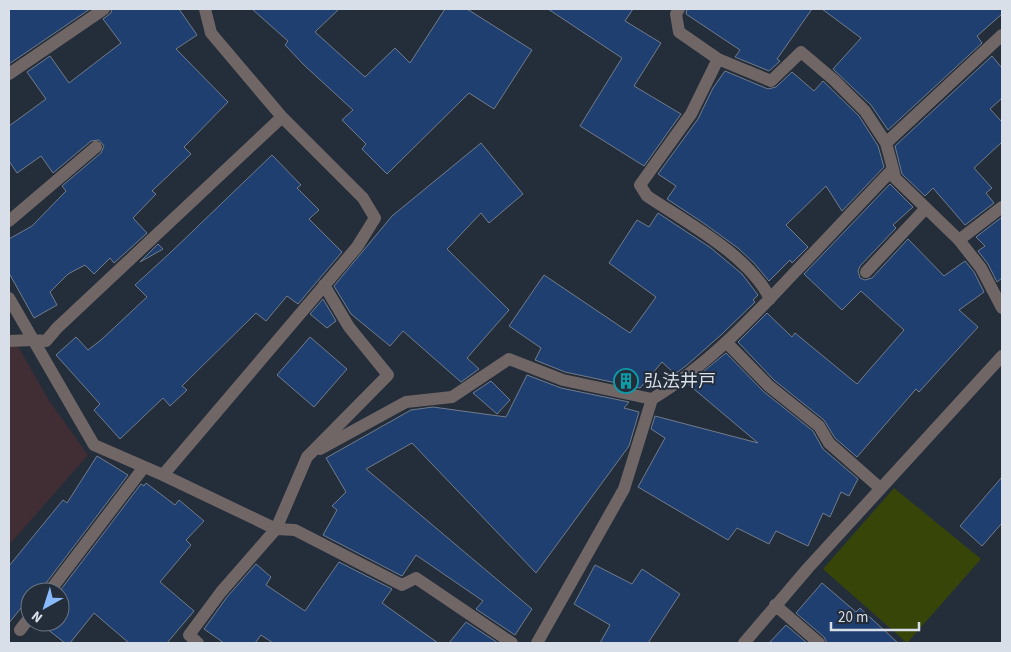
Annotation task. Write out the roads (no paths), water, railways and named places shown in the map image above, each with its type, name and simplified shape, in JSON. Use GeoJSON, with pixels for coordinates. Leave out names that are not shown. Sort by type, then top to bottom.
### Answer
{"type":"FeatureCollection","features":[{"type":"Feature","properties":{"kind":"street"},"geometry":{"type":"LineString","coordinates":[[9,74],[104,9]]}},
{"type":"Feature","properties":{"kind":"street"},"geometry":{"type":"LineString","coordinates":[[162,475],[357,247],[375,218],[363,198],[282,117],[211,33],[205,9]]}},
{"type":"Feature","properties":{"kind":"street"},"geometry":{"type":"LineString","coordinates":[[679,9],[676,14],[679,32],[718,59],[771,81],[801,52],[834,80],[865,111],[886,143],[895,178],[959,240],[982,268],[1002,308]]}},
{"type":"Feature","properties":{"kind":"street"},"geometry":{"type":"LineString","coordinates":[[886,143],[1002,35]]}},
{"type":"Feature","properties":{"kind":"street"},"geometry":{"type":"LineString","coordinates":[[718,59],[691,114],[640,185],[647,196],[724,246],[764,286],[770,299]]}},
{"type":"Feature","properties":{"kind":"street"},"geometry":{"type":"LineString","coordinates":[[9,340],[46,340],[282,117]]}},
{"type":"Feature","properties":{"kind":"street"},"geometry":{"type":"LineString","coordinates":[[9,221],[96,147]]}},
{"type":"Feature","properties":{"kind":"street"},"geometry":{"type":"LineString","coordinates":[[536,643],[624,489],[652,399],[672,387],[726,342],[770,299],[893,169]]}},
{"type":"Feature","properties":{"kind":"street"},"geometry":{"type":"LineString","coordinates":[[959,240],[1002,207]]}},
{"type":"Feature","properties":{"kind":"street"},"geometry":{"type":"LineString","coordinates":[[866,272],[926,208]]}},
{"type":"Feature","properties":{"kind":"street"},"geometry":{"type":"LineString","coordinates":[[198,643],[189,635],[221,592],[276,529],[307,457],[388,375],[349,326],[324,285]]}},
{"type":"Feature","properties":{"kind":"street"},"geometry":{"type":"LineString","coordinates":[[9,298],[94,445],[276,529],[295,530],[402,585],[416,578],[512,643]]}},
{"type":"Feature","properties":{"kind":"street"},"geometry":{"type":"LineString","coordinates":[[726,342],[769,386],[819,426],[830,443],[880,488]]}},
{"type":"Feature","properties":{"kind":"street"},"geometry":{"type":"LineString","coordinates":[[744,643],[775,605],[880,488],[1002,356]]}},
{"type":"Feature","properties":{"kind":"street"},"geometry":{"type":"LineString","coordinates":[[307,457],[406,402],[452,397],[508,359],[563,380],[652,399]]}},
{"type":"Feature","properties":{"kind":"street"},"geometry":{"type":"LineString","coordinates":[[57,582],[144,467]]}},
{"type":"Feature","properties":{"kind":"street"},"geometry":{"type":"LineString","coordinates":[[775,605],[820,643]]}},
{"type":"Feature","properties":{"kind":"place","name":"弘法井戸"},"geometry":{"type":"Point","coordinates":[626,381]}}]}
